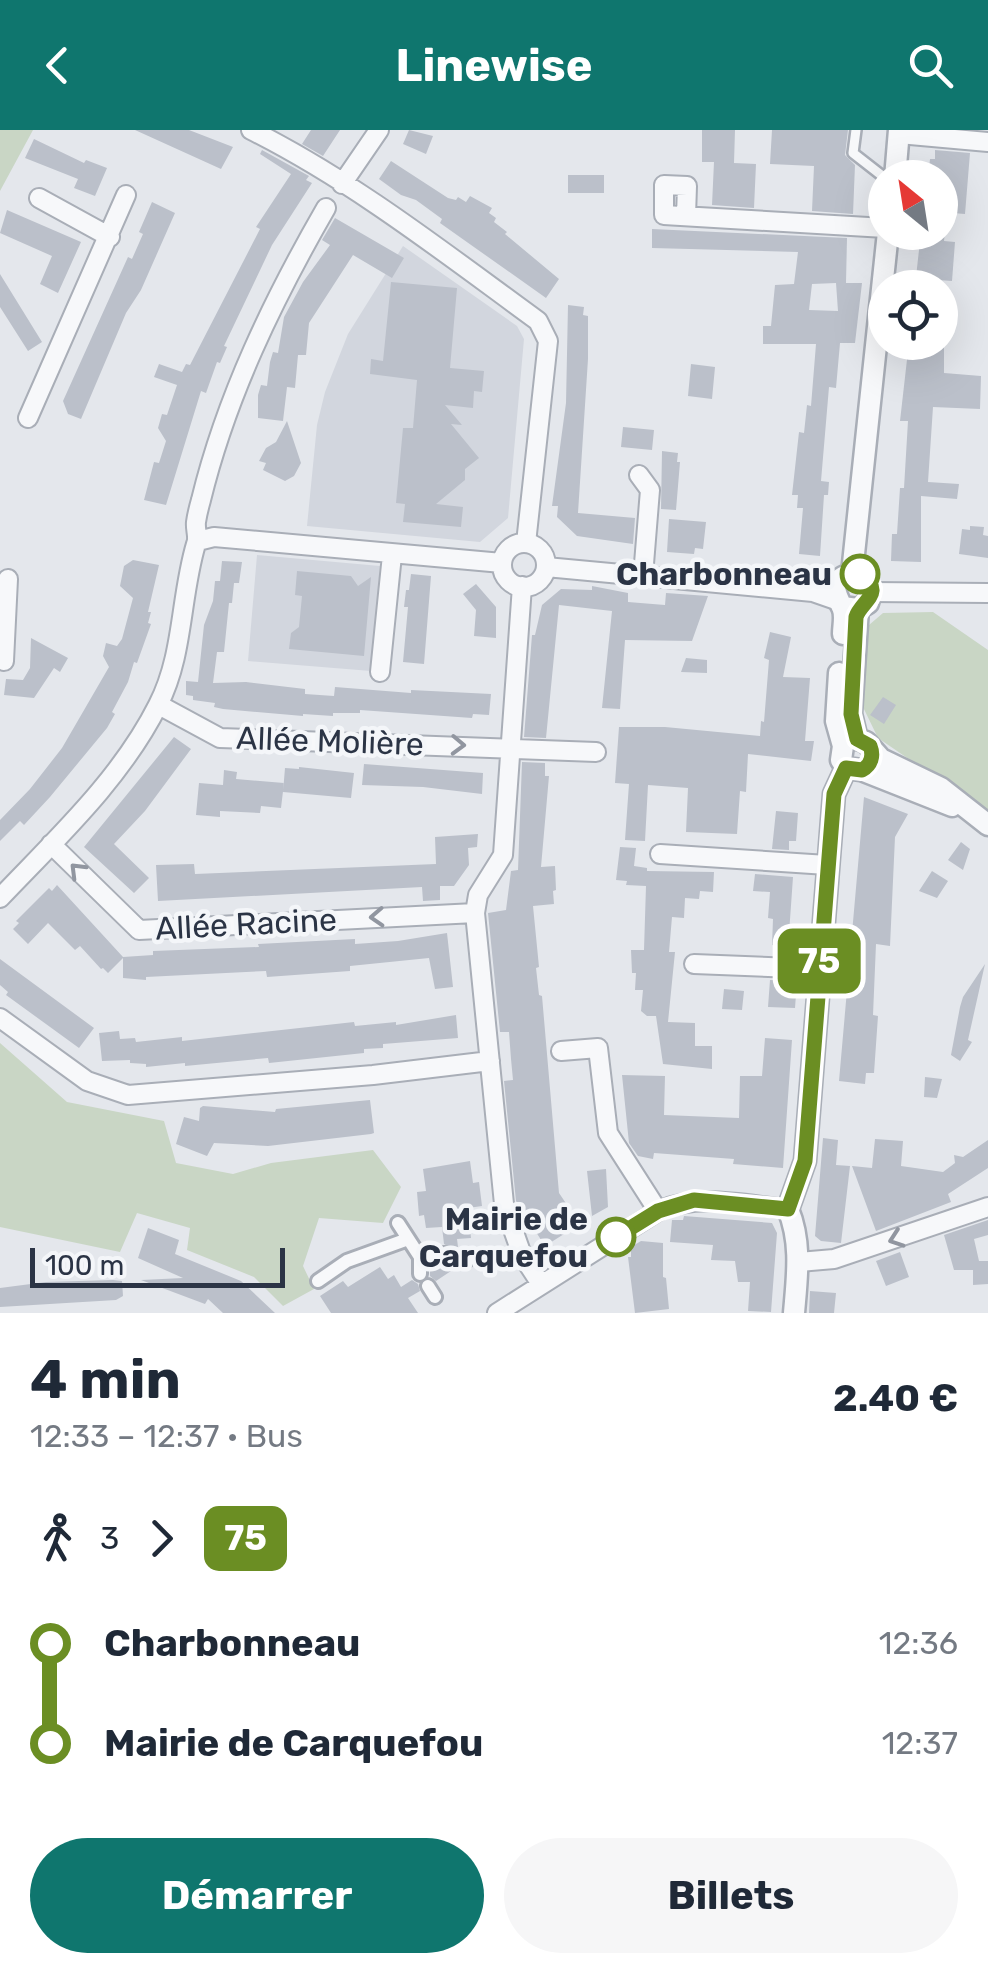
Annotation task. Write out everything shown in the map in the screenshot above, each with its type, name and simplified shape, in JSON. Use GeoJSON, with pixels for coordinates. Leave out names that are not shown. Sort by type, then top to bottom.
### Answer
{"type":"FeatureCollection","features":[{"type":"Feature","properties":{"kind":"street"},"geometry":{"type":"LineString","coordinates":[[251,130],[342,184],[538,321],[548,341],[526,543]]}},
{"type":"Feature","properties":{"kind":"street"},"geometry":{"type":"LineString","coordinates":[[342,184],[378,130]]}},
{"type":"Feature","properties":{"kind":"street"},"geometry":{"type":"LineString","coordinates":[[897,160],[899,132],[988,142]]}},
{"type":"Feature","properties":{"kind":"street"},"geometry":{"type":"LineString","coordinates":[[28,418],[126,195]]}},
{"type":"Feature","properties":{"kind":"street"},"geometry":{"type":"LineString","coordinates":[[40,198],[110,236]]}},
{"type":"Feature","properties":{"kind":"street"},"geometry":{"type":"LineString","coordinates":[[0,898],[130,752],[158,705],[177,658],[187,574],[198,540],[195,526],[216,447],[278,295],[326,208]]}},
{"type":"Feature","properties":{"kind":"street"},"geometry":{"type":"LineString","coordinates":[[686,216],[868,229]]}},
{"type":"Feature","properties":{"kind":"street"},"geometry":{"type":"LineString","coordinates":[[794,1313],[799,1262],[796,1228],[788,1209],[805,1161],[834,794],[854,769],[869,765],[857,745],[851,702],[849,594],[884,250]]}},
{"type":"Feature","properties":{"kind":"street"},"geometry":{"type":"LineString","coordinates":[[638,475],[650,490],[643,576]]}},
{"type":"Feature","properties":{"kind":"street"},"geometry":{"type":"LineString","coordinates":[[198,540],[214,536],[502,562]]}},
{"type":"Feature","properties":{"kind":"street"},"geometry":{"type":"LineString","coordinates":[[526,543],[543,554],[546,566],[540,579],[522,586],[510,581],[502,562],[508,550],[526,543]]}},
{"type":"Feature","properties":{"kind":"street"},"geometry":{"type":"LineString","coordinates":[[380,672],[392,554]]}},
{"type":"Feature","properties":{"kind":"street"},"geometry":{"type":"LineString","coordinates":[[546,566],[813,592],[988,593]]}},
{"type":"Feature","properties":{"kind":"street"},"geometry":{"type":"LineString","coordinates":[[4,662],[8,580]]}},
{"type":"Feature","properties":{"kind":"street"},"geometry":{"type":"LineString","coordinates":[[522,586],[503,854],[478,894],[475,912],[504,1204],[522,1255],[542,1284]]}},
{"type":"Feature","properties":{"kind":"street","name":"Allée Molière"},"geometry":{"type":"LineString","coordinates":[[158,705],[220,738],[596,752]]}},
{"type":"Feature","properties":{"kind":"street"},"geometry":{"type":"LineString","coordinates":[[857,745],[841,760],[854,769],[980,819]]}},
{"type":"Feature","properties":{"kind":"street"},"geometry":{"type":"LineString","coordinates":[[857,745],[941,788],[980,819]]}},
{"type":"Feature","properties":{"kind":"street","name":"Allée Racine"},"geometry":{"type":"LineString","coordinates":[[51,844],[139,930],[475,912]]}},
{"type":"Feature","properties":{"kind":"street"},"geometry":{"type":"LineString","coordinates":[[660,854],[827,865]]}},
{"type":"Feature","properties":{"kind":"street"},"geometry":{"type":"LineString","coordinates":[[694,964],[819,969]]}},
{"type":"Feature","properties":{"kind":"street"},"geometry":{"type":"LineString","coordinates":[[0,1018],[87,1081],[128,1096],[490,1061]]}},
{"type":"Feature","properties":{"kind":"street"},"geometry":{"type":"LineString","coordinates":[[562,1050],[598,1048],[608,1133],[658,1211]]}},
{"type":"Feature","properties":{"kind":"street"},"geometry":{"type":"LineString","coordinates":[[497,1313],[658,1211],[694,1200],[788,1209]]}},
{"type":"Feature","properties":{"kind":"street"},"geometry":{"type":"LineString","coordinates":[[799,1262],[834,1259],[988,1206]]}},
{"type":"Feature","properties":{"kind":"street"},"geometry":{"type":"LineString","coordinates":[[398,1223],[420,1257],[428,1286]]}},
{"type":"Feature","properties":{"kind":"street"},"geometry":{"type":"LineString","coordinates":[[318,1280],[348,1261],[408,1238]]}},
{"type":"Feature","properties":{"kind":"street"},"geometry":{"type":"LineString","coordinates":[[420,1257],[457,1257]]}},
{"type":"Feature","properties":{"kind":"lane"},"geometry":{"type":"LineString","coordinates":[[856,130],[854,153],[868,164]]}},
{"type":"Feature","properties":{"kind":"shaded area"},"geometry":{"type":"Polygon","coordinates":[[[403,246],[517,326],[524,339],[508,518],[480,542],[307,526],[317,425],[325,392],[348,334],[403,246]]]}},
{"type":"Feature","properties":{"kind":"shaded area"},"geometry":{"type":"Polygon","coordinates":[[[257,555],[380,566],[371,671],[248,661],[257,555]]]}},
{"type":"Feature","properties":{"kind":"green space"},"geometry":{"type":"Polygon","coordinates":[[[0,130],[33,130],[0,191],[0,130]]]}},
{"type":"Feature","properties":{"kind":"green space"},"geometry":{"type":"Polygon","coordinates":[[[933,612],[988,650],[988,813],[878,738],[862,705],[869,625],[883,613],[933,612]]]}},
{"type":"Feature","properties":{"kind":"green space"},"geometry":{"type":"Polygon","coordinates":[[[0,1043],[67,1102],[164,1121],[176,1163],[233,1174],[271,1163],[373,1150],[401,1187],[383,1223],[319,1218],[303,1266],[314,1289],[283,1306],[254,1277],[187,1250],[190,1228],[137,1213],[120,1252],[0,1227],[0,1043]]]}},
{"type":"Feature","properties":{"kind":"building"},"geometry":{"type":"Polygon","coordinates":[[[135,130],[189,130],[233,147],[221,169],[135,130]]]}},
{"type":"Feature","properties":{"kind":"building"},"geometry":{"type":"Polygon","coordinates":[[[311,130],[340,130],[323,156],[302,144],[311,130]]]}},
{"type":"Feature","properties":{"kind":"building"},"geometry":{"type":"Polygon","coordinates":[[[409,130],[433,136],[426,154],[403,144],[409,130]]]}},
{"type":"Feature","properties":{"kind":"building"},"geometry":{"type":"Polygon","coordinates":[[[702,130],[735,130],[734,163],[756,164],[754,208],[712,205],[714,162],[702,162],[702,130]]]}},
{"type":"Feature","properties":{"kind":"building"},"geometry":{"type":"Polygon","coordinates":[[[772,130],[848,130],[845,155],[855,165],[853,214],[812,211],[814,166],[770,164],[772,130]]]}},
{"type":"Feature","properties":{"kind":"building"},"geometry":{"type":"Polygon","coordinates":[[[34,139],[84,163],[86,160],[107,168],[95,196],[74,188],[78,179],[25,158],[34,139]]]}},
{"type":"Feature","properties":{"kind":"building"},"geometry":{"type":"Polygon","coordinates":[[[262,150],[309,176],[306,180],[312,183],[272,245],[206,393],[201,391],[166,505],[144,500],[154,462],[159,463],[166,441],[158,428],[162,414],[167,415],[177,385],[154,377],[159,364],[182,372],[186,364],[190,365],[260,229],[256,227],[291,174],[260,154],[262,150]]]}},
{"type":"Feature","properties":{"kind":"building"},"geometry":{"type":"Polygon","coordinates":[[[935,150],[970,153],[965,214],[958,213],[958,160],[930,160],[935,159],[935,150]]]}},
{"type":"Feature","properties":{"kind":"building"},"geometry":{"type":"Polygon","coordinates":[[[391,161],[448,198],[458,197],[466,202],[470,196],[492,208],[489,213],[505,234],[559,279],[546,298],[440,223],[442,219],[416,200],[401,195],[379,179],[391,161]]]}},
{"type":"Feature","properties":{"kind":"building"},"geometry":{"type":"Polygon","coordinates":[[[568,175],[604,175],[604,193],[568,193],[568,175]]]}},
{"type":"Feature","properties":{"kind":"building"},"geometry":{"type":"Polygon","coordinates":[[[152,202],[175,213],[141,290],[126,313],[81,419],[68,414],[63,401],[128,257],[132,259],[152,202]]]}},
{"type":"Feature","properties":{"kind":"building"},"geometry":{"type":"Polygon","coordinates":[[[7,210],[81,242],[58,293],[40,284],[52,256],[0,233],[7,210]]]}},
{"type":"Feature","properties":{"kind":"building"},"geometry":{"type":"Polygon","coordinates":[[[335,218],[404,258],[392,278],[353,255],[309,323],[306,355],[298,355],[295,388],[287,387],[283,421],[258,418],[258,395],[261,385],[267,386],[273,352],[278,353],[284,317],[330,245],[322,240],[335,218]]]}},
{"type":"Feature","properties":{"kind":"building"},"geometry":{"type":"Polygon","coordinates":[[[652,229],[847,238],[846,283],[862,283],[855,343],[840,343],[836,388],[829,387],[821,481],[829,482],[828,495],[824,495],[820,556],[799,554],[803,508],[797,508],[798,495],[792,495],[799,432],[804,433],[807,405],[811,406],[816,344],[763,344],[763,326],[771,326],[775,285],[794,284],[798,252],[652,248],[652,229]],[[836,283],[812,284],[809,310],[838,311],[836,283]]]}},
{"type":"Feature","properties":{"kind":"building"},"geometry":{"type":"Polygon","coordinates":[[[919,250],[954,250],[953,270],[917,270],[919,250]]]}},
{"type":"Feature","properties":{"kind":"building"},"geometry":{"type":"Polygon","coordinates":[[[0,274],[42,342],[28,351],[0,307],[0,274]]]}},
{"type":"Feature","properties":{"kind":"building"},"geometry":{"type":"Polygon","coordinates":[[[391,282],[457,288],[450,368],[484,371],[482,392],[474,391],[473,408],[445,405],[462,425],[451,424],[479,458],[465,469],[465,480],[436,504],[463,507],[461,527],[403,522],[405,504],[396,503],[403,428],[413,428],[417,380],[370,374],[371,359],[383,361],[391,282]]]}},
{"type":"Feature","properties":{"kind":"building"},"geometry":{"type":"Polygon","coordinates":[[[568,305],[584,307],[583,315],[588,316],[578,513],[635,518],[633,544],[577,536],[557,517],[558,506],[552,506],[566,403],[568,305]]]}},
{"type":"Feature","properties":{"kind":"building"},"geometry":{"type":"Polygon","coordinates":[[[907,360],[944,360],[944,373],[981,376],[980,409],[933,407],[928,482],[959,484],[957,499],[921,496],[921,562],[891,561],[900,488],[904,488],[908,421],[900,421],[907,360]]]}},
{"type":"Feature","properties":{"kind":"building"},"geometry":{"type":"Polygon","coordinates":[[[691,364],[715,367],[712,399],[688,396],[691,364]]]}},
{"type":"Feature","properties":{"kind":"building"},"geometry":{"type":"Polygon","coordinates":[[[287,421],[301,463],[294,476],[285,481],[263,470],[266,463],[259,461],[266,448],[276,442],[287,421]]]}},
{"type":"Feature","properties":{"kind":"building"},"geometry":{"type":"Polygon","coordinates":[[[623,427],[654,430],[652,450],[621,447],[623,427]]]}},
{"type":"Feature","properties":{"kind":"building"},"geometry":{"type":"Polygon","coordinates":[[[662,451],[678,453],[676,510],[661,509],[662,451]]]}},
{"type":"Feature","properties":{"kind":"building"},"geometry":{"type":"Polygon","coordinates":[[[669,519],[706,522],[703,549],[695,548],[694,554],[667,552],[669,519]]]}},
{"type":"Feature","properties":{"kind":"building"},"geometry":{"type":"Polygon","coordinates":[[[970,526],[984,527],[988,558],[959,554],[962,529],[970,530],[970,526]]]}},
{"type":"Feature","properties":{"kind":"building"},"geometry":{"type":"Polygon","coordinates":[[[133,560],[159,565],[148,612],[151,624],[137,663],[134,662],[112,712],[115,714],[50,797],[24,825],[20,821],[0,841],[0,820],[62,748],[109,667],[103,656],[106,643],[117,646],[122,639],[133,598],[120,586],[124,566],[133,560]]]}},
{"type":"Feature","properties":{"kind":"building"},"geometry":{"type":"Polygon","coordinates":[[[222,561],[242,562],[239,583],[234,583],[229,603],[224,652],[217,652],[213,683],[246,682],[334,696],[335,687],[491,694],[489,715],[473,714],[472,718],[360,710],[333,716],[303,716],[223,709],[214,707],[215,703],[193,700],[193,696],[186,695],[186,681],[198,682],[204,625],[215,581],[220,581],[222,561]]]}},
{"type":"Feature","properties":{"kind":"building"},"geometry":{"type":"Polygon","coordinates":[[[297,571],[351,576],[358,586],[371,577],[364,656],[289,649],[291,633],[299,627],[302,596],[295,595],[297,571]]]}},
{"type":"Feature","properties":{"kind":"building"},"geometry":{"type":"Polygon","coordinates":[[[411,574],[431,576],[424,664],[403,662],[408,607],[404,607],[411,574]]]}},
{"type":"Feature","properties":{"kind":"building"},"geometry":{"type":"Polygon","coordinates":[[[476,584],[496,607],[496,638],[474,636],[476,610],[463,594],[476,584]]]}},
{"type":"Feature","properties":{"kind":"building"},"geometry":{"type":"Polygon","coordinates":[[[592,586],[628,593],[628,602],[665,605],[666,593],[708,596],[692,641],[625,640],[620,709],[602,708],[612,611],[559,605],[546,738],[524,737],[532,635],[542,605],[561,589],[592,590],[592,586]]]}},
{"type":"Feature","properties":{"kind":"building"},"geometry":{"type":"Polygon","coordinates":[[[770,632],[791,637],[783,677],[810,678],[805,741],[814,741],[811,761],[748,754],[746,792],[740,791],[737,834],[686,832],[688,788],[648,785],[645,841],[625,840],[629,784],[615,783],[619,727],[760,736],[769,660],[764,658],[770,632]]]}},
{"type":"Feature","properties":{"kind":"building"},"geometry":{"type":"Polygon","coordinates":[[[31,638],[68,658],[60,672],[54,668],[34,698],[4,695],[6,679],[23,680],[30,668],[31,638]]]}},
{"type":"Feature","properties":{"kind":"building"},"geometry":{"type":"Polygon","coordinates":[[[686,658],[707,660],[707,673],[681,672],[686,658]]]}},
{"type":"Feature","properties":{"kind":"building"},"geometry":{"type":"Polygon","coordinates":[[[883,697],[896,705],[884,724],[870,715],[883,697]]]}},
{"type":"Feature","properties":{"kind":"building"},"geometry":{"type":"Polygon","coordinates":[[[174,737],[191,749],[145,811],[114,844],[149,878],[134,893],[84,847],[174,737]]]}},
{"type":"Feature","properties":{"kind":"building"},"geometry":{"type":"Polygon","coordinates":[[[522,762],[545,763],[545,776],[549,776],[541,867],[555,866],[556,890],[554,904],[533,906],[539,967],[536,968],[542,996],[559,1193],[580,1224],[545,1246],[516,1201],[504,1081],[513,1080],[509,1032],[500,1032],[488,913],[506,910],[511,871],[518,870],[522,762]]]}},
{"type":"Feature","properties":{"kind":"building"},"geometry":{"type":"Polygon","coordinates":[[[364,764],[483,773],[482,794],[362,785],[364,764]]]}},
{"type":"Feature","properties":{"kind":"building"},"geometry":{"type":"Polygon","coordinates":[[[285,768],[354,773],[351,798],[283,792],[285,768]]]}},
{"type":"Feature","properties":{"kind":"building"},"geometry":{"type":"Polygon","coordinates":[[[224,770],[237,772],[236,779],[284,783],[281,808],[261,806],[260,813],[220,811],[220,817],[196,815],[199,783],[223,785],[224,770]]]}},
{"type":"Feature","properties":{"kind":"building"},"geometry":{"type":"Polygon","coordinates":[[[864,797],[908,814],[895,837],[890,946],[876,944],[873,1015],[878,1016],[874,1073],[866,1073],[865,1084],[839,1081],[864,797]]]}},
{"type":"Feature","properties":{"kind":"building"},"geometry":{"type":"Polygon","coordinates":[[[776,811],[798,813],[796,841],[789,841],[789,850],[772,849],[776,811]]]}},
{"type":"Feature","properties":{"kind":"building"},"geometry":{"type":"Polygon","coordinates":[[[478,834],[477,847],[468,848],[469,865],[454,886],[440,886],[440,900],[423,901],[422,887],[158,901],[156,865],[194,864],[195,874],[436,864],[435,837],[478,834]]]}},
{"type":"Feature","properties":{"kind":"building"},"geometry":{"type":"Polygon","coordinates":[[[961,842],[970,849],[963,870],[948,860],[961,842]]]}},
{"type":"Feature","properties":{"kind":"building"},"geometry":{"type":"Polygon","coordinates":[[[620,847],[636,848],[634,866],[647,871],[714,872],[713,892],[700,891],[699,899],[685,898],[684,918],[672,917],[669,952],[675,952],[668,1022],[695,1023],[695,1046],[712,1046],[712,1069],[663,1064],[656,1016],[641,1011],[643,990],[635,990],[631,950],[644,950],[646,886],[616,880],[620,847]]]}},
{"type":"Feature","properties":{"kind":"building"},"geometry":{"type":"Polygon","coordinates":[[[932,871],[948,881],[937,898],[919,891],[932,871]]]}},
{"type":"Feature","properties":{"kind":"building"},"geometry":{"type":"Polygon","coordinates":[[[755,874],[793,877],[788,948],[772,945],[770,892],[753,891],[755,874]]]}},
{"type":"Feature","properties":{"kind":"building"},"geometry":{"type":"Polygon","coordinates":[[[57,885],[123,957],[153,955],[153,951],[259,947],[258,944],[398,941],[447,933],[453,987],[435,989],[429,958],[350,966],[350,971],[267,977],[266,971],[146,980],[123,978],[123,958],[108,973],[80,946],[75,950],[48,923],[28,944],[13,929],[19,923],[16,921],[49,888],[52,891],[57,885]]]}},
{"type":"Feature","properties":{"kind":"building"},"geometry":{"type":"Polygon","coordinates":[[[0,959],[94,1028],[79,1048],[6,995],[8,992],[0,985],[0,959]]]}},
{"type":"Feature","properties":{"kind":"building"},"geometry":{"type":"Polygon","coordinates":[[[985,964],[968,1040],[972,1042],[960,1061],[951,1055],[960,1007],[985,964]]]}},
{"type":"Feature","properties":{"kind":"building"},"geometry":{"type":"Polygon","coordinates":[[[770,980],[797,981],[795,1008],[768,1007],[770,980]]]}},
{"type":"Feature","properties":{"kind":"building"},"geometry":{"type":"Polygon","coordinates":[[[724,989],[744,991],[742,1010],[722,1009],[724,989]]]}},
{"type":"Feature","properties":{"kind":"building"},"geometry":{"type":"Polygon","coordinates":[[[456,1015],[458,1038],[383,1044],[383,1048],[364,1049],[364,1053],[269,1063],[268,1058],[146,1067],[130,1060],[102,1061],[99,1033],[119,1031],[120,1039],[135,1038],[136,1042],[182,1037],[182,1041],[354,1022],[355,1026],[396,1025],[456,1015]]]}},
{"type":"Feature","properties":{"kind":"building"},"geometry":{"type":"Polygon","coordinates":[[[765,1038],[792,1040],[783,1168],[733,1164],[734,1159],[654,1153],[653,1159],[638,1156],[629,1143],[622,1075],[665,1076],[664,1115],[739,1118],[740,1076],[762,1076],[765,1038]]]}},
{"type":"Feature","properties":{"kind":"building"},"geometry":{"type":"Polygon","coordinates":[[[925,1077],[942,1079],[937,1098],[924,1097],[925,1077]]]}},
{"type":"Feature","properties":{"kind":"building"},"geometry":{"type":"Polygon","coordinates":[[[370,1100],[374,1133],[371,1134],[268,1146],[214,1143],[207,1156],[176,1144],[184,1117],[199,1121],[203,1106],[275,1112],[370,1100]]]}},
{"type":"Feature","properties":{"kind":"building"},"geometry":{"type":"Polygon","coordinates":[[[823,1138],[838,1140],[836,1165],[850,1166],[841,1243],[821,1241],[815,1236],[823,1138]]]}},
{"type":"Feature","properties":{"kind":"building"},"geometry":{"type":"Polygon","coordinates":[[[875,1139],[903,1141],[901,1166],[943,1172],[955,1163],[954,1155],[963,1157],[988,1140],[988,1168],[948,1194],[951,1202],[876,1231],[852,1166],[872,1168],[875,1139]]]}},
{"type":"Feature","properties":{"kind":"building"},"geometry":{"type":"Polygon","coordinates":[[[470,1161],[473,1183],[479,1182],[482,1206],[468,1208],[471,1238],[457,1239],[458,1247],[453,1249],[444,1244],[442,1227],[426,1228],[424,1215],[419,1216],[417,1192],[426,1191],[423,1169],[470,1161]]]}},
{"type":"Feature","properties":{"kind":"building"},"geometry":{"type":"Polygon","coordinates":[[[606,1169],[608,1207],[592,1216],[587,1171],[606,1169]]]}},
{"type":"Feature","properties":{"kind":"building"},"geometry":{"type":"Polygon","coordinates":[[[684,1216],[772,1223],[777,1233],[771,1312],[748,1311],[750,1282],[738,1282],[735,1261],[711,1260],[713,1245],[670,1242],[672,1220],[683,1220],[684,1216]]]}},
{"type":"Feature","properties":{"kind":"building"},"geometry":{"type":"Polygon","coordinates":[[[988,1220],[988,1235],[974,1239],[979,1261],[988,1261],[988,1284],[973,1285],[973,1270],[954,1270],[944,1235],[988,1220]]]}},
{"type":"Feature","properties":{"kind":"building"},"geometry":{"type":"Polygon","coordinates":[[[148,1228],[179,1240],[175,1254],[241,1281],[275,1313],[223,1313],[208,1299],[205,1304],[141,1280],[183,1278],[138,1258],[148,1228]]]}},
{"type":"Feature","properties":{"kind":"building"},"geometry":{"type":"Polygon","coordinates":[[[641,1241],[663,1243],[663,1277],[669,1309],[635,1313],[628,1257],[631,1247],[641,1241]]]}},
{"type":"Feature","properties":{"kind":"building"},"geometry":{"type":"Polygon","coordinates":[[[900,1252],[909,1277],[886,1286],[876,1261],[900,1252]]]}},
{"type":"Feature","properties":{"kind":"building"},"geometry":{"type":"Polygon","coordinates":[[[451,1262],[457,1267],[436,1281],[430,1276],[430,1268],[451,1262]]]}},
{"type":"Feature","properties":{"kind":"building"},"geometry":{"type":"Polygon","coordinates":[[[380,1267],[388,1279],[394,1275],[401,1287],[412,1280],[418,1284],[420,1291],[408,1298],[418,1313],[331,1313],[320,1296],[343,1281],[348,1287],[380,1267]]]}},
{"type":"Feature","properties":{"kind":"building"},"geometry":{"type":"Polygon","coordinates":[[[122,1281],[123,1296],[116,1300],[0,1307],[0,1288],[122,1281]]]}},
{"type":"Feature","properties":{"kind":"building"},"geometry":{"type":"Polygon","coordinates":[[[810,1291],[836,1293],[834,1313],[809,1313],[810,1291]]]}},
{"type":"Feature","properties":{"kind":"bus line","name":"75"},"geometry":{"type":"LineString","coordinates":[[616,1237],[658,1211],[694,1200],[788,1209],[799,1182],[805,1161],[834,794],[846,768],[862,770],[869,765],[872,755],[870,746],[857,739],[851,714],[856,617],[872,592],[860,574]]}},
{"type":"Feature","properties":{"kind":"place","name":"Charbonneau"},"geometry":{"type":"Point","coordinates":[860,574]}},
{"type":"Feature","properties":{"kind":"place","name":"Mairie de Carquefou"},"geometry":{"type":"Point","coordinates":[616,1237]}}]}
